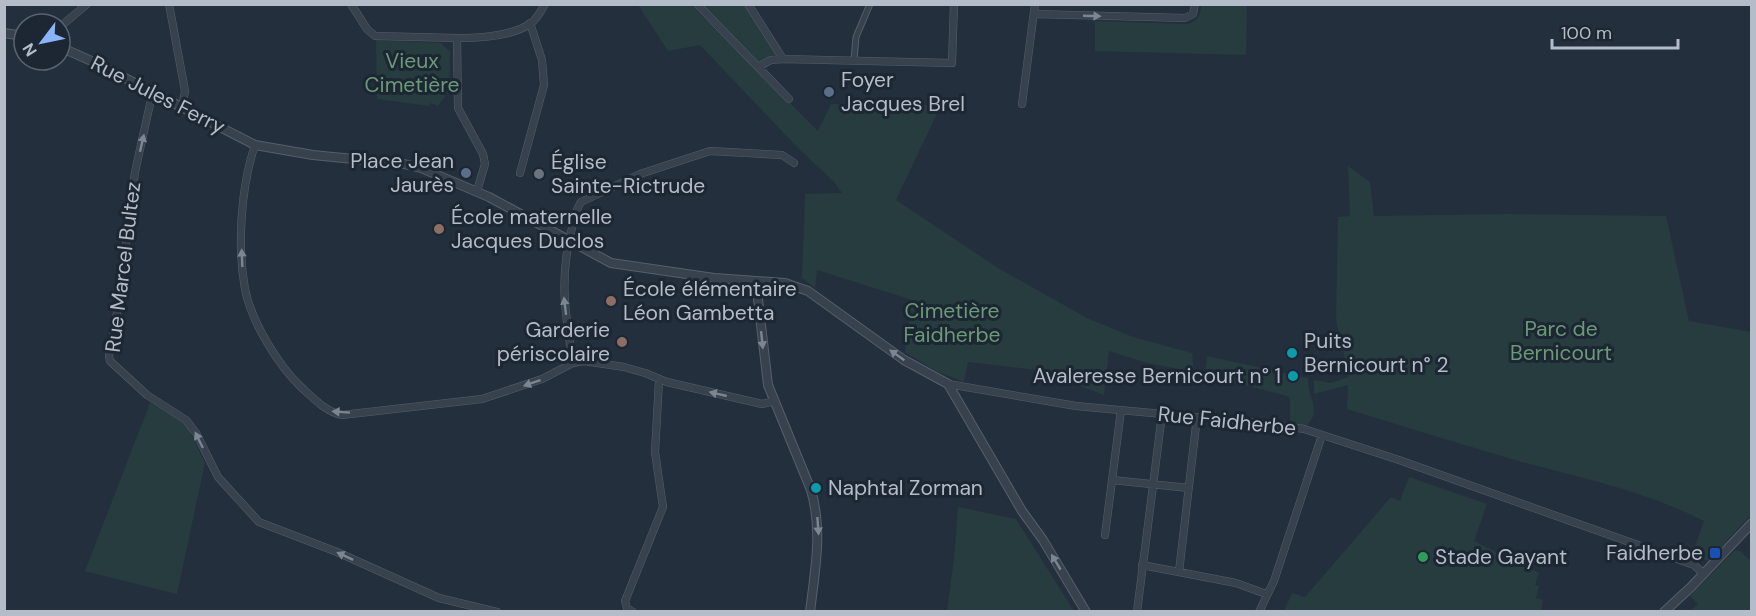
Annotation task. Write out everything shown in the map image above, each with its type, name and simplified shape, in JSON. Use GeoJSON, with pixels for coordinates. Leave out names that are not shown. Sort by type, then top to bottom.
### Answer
{"type":"FeatureCollection","features":[{"type":"Feature","properties":{"kind":"street"},"geometry":{"type":"LineString","coordinates":[[72,17],[87,4]]}},
{"type":"Feature","properties":{"kind":"street"},"geometry":{"type":"LineString","coordinates":[[169,4],[185,91],[182,108]]}},
{"type":"Feature","properties":{"kind":"street"},"geometry":{"type":"LineString","coordinates":[[351,4],[367,29],[375,36],[457,38],[486,36],[522,28],[530,24],[545,4]]}},
{"type":"Feature","properties":{"kind":"street"},"geometry":{"type":"LineString","coordinates":[[697,4],[789,99]]}},
{"type":"Feature","properties":{"kind":"street"},"geometry":{"type":"LineString","coordinates":[[748,4],[783,59]]}},
{"type":"Feature","properties":{"kind":"street"},"geometry":{"type":"LineString","coordinates":[[854,60],[856,37],[870,4]]}},
{"type":"Feature","properties":{"kind":"street"},"geometry":{"type":"LineString","coordinates":[[758,67],[771,60],[783,59],[952,63],[954,4]]}},
{"type":"Feature","properties":{"kind":"street"},"geometry":{"type":"LineString","coordinates":[[1022,104],[1035,4]]}},
{"type":"Feature","properties":{"kind":"street"},"geometry":{"type":"LineString","coordinates":[[1034,14],[1185,18],[1193,14],[1195,4]]}},
{"type":"Feature","properties":{"kind":"street"},"geometry":{"type":"LineString","coordinates":[[520,173],[544,85],[542,60],[530,24]]}},
{"type":"Feature","properties":{"kind":"street"},"geometry":{"type":"LineString","coordinates":[[457,38],[458,108],[460,116],[485,161],[477,191],[569,241]]}},
{"type":"Feature","properties":{"kind":"street","name":"Rue Jules Ferry"},"geometry":{"type":"LineString","coordinates":[[72,53],[255,145],[313,155],[409,165],[477,191]]}},
{"type":"Feature","properties":{"kind":"street","name":"Rue Marcel Bultez"},"geometry":{"type":"LineString","coordinates":[[154,93],[135,172],[109,359],[147,395],[186,420],[196,433],[218,477],[256,521],[337,552],[439,598],[497,612]]}},
{"type":"Feature","properties":{"kind":"street"},"geometry":{"type":"LineString","coordinates":[[255,145],[246,186],[242,223],[242,266],[246,293],[263,334],[281,364],[303,389],[330,412],[342,415],[482,399],[548,377],[573,363],[584,361],[606,363],[645,373],[659,380],[762,404],[774,401]]}},
{"type":"Feature","properties":{"kind":"street"},"geometry":{"type":"LineString","coordinates":[[573,363],[563,294],[569,241],[579,204],[640,174],[710,151],[782,155],[794,164]]}},
{"type":"Feature","properties":{"kind":"street","name":"Rue Faidherbe"},"geometry":{"type":"LineString","coordinates":[[569,241],[617,265],[756,282],[784,283],[808,291],[904,360],[948,384],[1076,406],[1283,425],[1405,462],[1694,565],[1704,574]]}},
{"type":"Feature","properties":{"kind":"street"},"geometry":{"type":"LineString","coordinates":[[756,282],[767,380],[816,508],[818,542],[810,612]]}},
{"type":"Feature","properties":{"kind":"street"},"geometry":{"type":"LineString","coordinates":[[633,612],[627,608],[626,602],[663,507],[655,452],[659,380]]}},
{"type":"Feature","properties":{"kind":"street"},"geometry":{"type":"LineString","coordinates":[[948,384],[1022,511],[1043,540],[1086,612]]}},
{"type":"Feature","properties":{"kind":"street"},"geometry":{"type":"LineString","coordinates":[[1105,535],[1121,410]]}},
{"type":"Feature","properties":{"kind":"street"},"geometry":{"type":"LineString","coordinates":[[1137,612],[1162,414]]}},
{"type":"Feature","properties":{"kind":"street"},"geometry":{"type":"LineString","coordinates":[[1179,572],[1197,417]]}},
{"type":"Feature","properties":{"kind":"street"},"geometry":{"type":"LineString","coordinates":[[1259,612],[1274,581],[1322,435]]}},
{"type":"Feature","properties":{"kind":"street"},"geometry":{"type":"LineString","coordinates":[[1112,480],[1189,488]]}},
{"type":"Feature","properties":{"kind":"street"},"geometry":{"type":"LineString","coordinates":[[1664,612],[1752,523]]}},
{"type":"Feature","properties":{"kind":"street"},"geometry":{"type":"LineString","coordinates":[[1142,566],[1244,585],[1266,594]]}},
{"type":"Feature","properties":{"kind":"green space","name":"Cimetière Faidherbe"},"geometry":{"type":"Polygon","coordinates":[[[638,5],[691,5],[818,131],[831,104],[941,105],[896,200],[998,268],[1087,318],[1133,337],[1192,353],[1194,372],[1147,363],[1109,351],[1104,395],[1037,370],[968,362],[964,382],[936,371],[905,352],[912,300],[817,270],[815,288],[802,278],[805,194],[842,193],[834,182],[797,147],[700,45],[668,51],[638,5]]]}},
{"type":"Feature","properties":{"kind":"green space"},"geometry":{"type":"Polygon","coordinates":[[[701,5],[744,5],[777,56],[759,64],[701,5]]]}},
{"type":"Feature","properties":{"kind":"green space"},"geometry":{"type":"Polygon","coordinates":[[[1201,5],[1247,5],[1246,55],[1095,51],[1095,21],[1187,24],[1198,17],[1201,5]]]}},
{"type":"Feature","properties":{"kind":"green space","name":"Vieux Cimetière"},"geometry":{"type":"Polygon","coordinates":[[[376,40],[441,43],[450,52],[449,91],[438,106],[431,103],[429,106],[377,99],[376,40]]]}},
{"type":"Feature","properties":{"kind":"green space","name":"Parc de Bernicourt"},"geometry":{"type":"Polygon","coordinates":[[[1348,166],[1370,182],[1374,216],[1509,214],[1666,216],[1689,321],[1751,332],[1751,515],[1708,561],[1692,555],[1704,521],[1682,511],[1614,487],[1522,462],[1347,409],[1348,385],[1314,394],[1314,380],[1330,383],[1349,377],[1336,320],[1338,217],[1350,216],[1348,166]]]}},
{"type":"Feature","properties":{"kind":"green space"},"geometry":{"type":"Polygon","coordinates":[[[1207,356],[1308,378],[1314,409],[1311,420],[1306,426],[1290,422],[1290,397],[1205,374],[1207,356]]]}},
{"type":"Feature","properties":{"kind":"green space"},"geometry":{"type":"Polygon","coordinates":[[[150,403],[176,416],[188,428],[205,463],[177,594],[85,571],[150,403]]]}},
{"type":"Feature","properties":{"kind":"green space","name":"Stade Gayant"},"geometry":{"type":"Polygon","coordinates":[[[1409,477],[1487,504],[1474,541],[1539,573],[1535,585],[1539,586],[1536,598],[1543,600],[1541,611],[1284,611],[1292,593],[1305,597],[1391,497],[1400,501],[1409,477]]]}},
{"type":"Feature","properties":{"kind":"green space"},"geometry":{"type":"Polygon","coordinates":[[[958,507],[1016,519],[1074,611],[947,611],[958,507]]]}},
{"type":"Feature","properties":{"kind":"green space"},"geometry":{"type":"Polygon","coordinates":[[[1735,550],[1740,551],[1751,561],[1751,611],[1693,611],[1692,609],[1698,604],[1690,596],[1735,550]]]}},
{"type":"Feature","properties":{"kind":"place","name":"Foyer Jacques Brel"},"geometry":{"type":"Point","coordinates":[829,92]}},
{"type":"Feature","properties":{"kind":"place","name":"Place Jean Jaurès"},"geometry":{"type":"Point","coordinates":[466,173]}},
{"type":"Feature","properties":{"kind":"place","name":"Église Sainte-Rictrude"},"geometry":{"type":"Point","coordinates":[539,174]}},
{"type":"Feature","properties":{"kind":"place","name":"École maternelle Jacques Duclos"},"geometry":{"type":"Point","coordinates":[439,229]}},
{"type":"Feature","properties":{"kind":"place","name":"École élémentaire Léon Gambetta"},"geometry":{"type":"Point","coordinates":[611,301]}},
{"type":"Feature","properties":{"kind":"place","name":"Garderie périscolaire"},"geometry":{"type":"Point","coordinates":[622,342]}},
{"type":"Feature","properties":{"kind":"place","name":"Puits Bernicourt n° 2"},"geometry":{"type":"Point","coordinates":[1292,353]}},
{"type":"Feature","properties":{"kind":"place","name":"Avaleresse Bernicourt n° 1"},"geometry":{"type":"Point","coordinates":[1293,376]}},
{"type":"Feature","properties":{"kind":"place","name":"Naphtal Zorman"},"geometry":{"type":"Point","coordinates":[816,488]}},
{"type":"Feature","properties":{"kind":"place","name":"Faidherbe"},"geometry":{"type":"Point","coordinates":[1715,553]}},
{"type":"Feature","properties":{"kind":"place","name":"Stade Gayant"},"geometry":{"type":"Point","coordinates":[1423,557]}}]}
